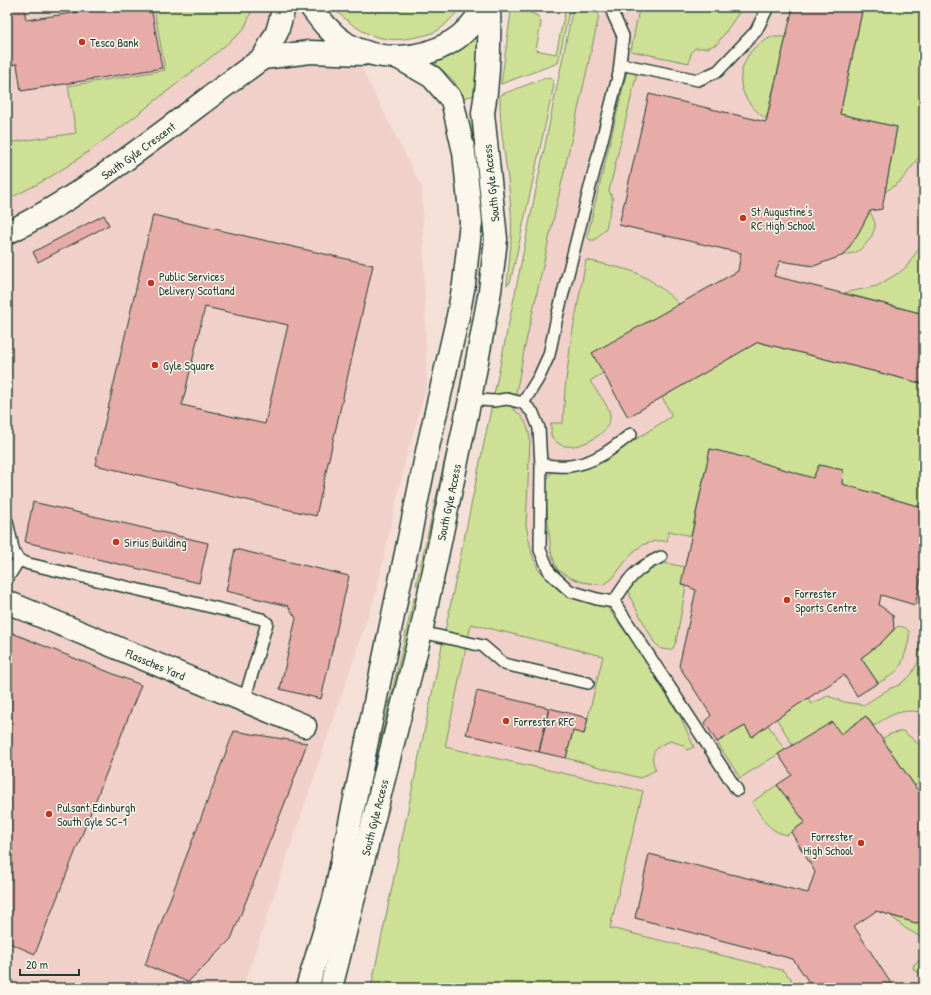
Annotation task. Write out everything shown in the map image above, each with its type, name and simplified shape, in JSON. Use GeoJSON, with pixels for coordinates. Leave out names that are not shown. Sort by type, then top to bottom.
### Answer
{"type":"FeatureCollection","features":[{"type":"Feature","properties":{"kind":"street","name":"South Gyle Crescent"},"geometry":{"type":"LineString","coordinates":[[7,233],[31,221],[97,180],[262,58],[277,32],[284,7]]}},
{"type":"Feature","properties":{"kind":"street"},"geometry":{"type":"LineString","coordinates":[[311,7],[326,28],[347,44],[371,54],[397,57],[426,54],[452,42],[474,23],[484,7]]}},
{"type":"Feature","properties":{"kind":"street","name":"South Gyle Access"},"geometry":{"type":"LineString","coordinates":[[331,988],[421,632],[470,399],[490,291],[496,239],[483,113],[486,96],[490,37],[489,7]]}},
{"type":"Feature","properties":{"kind":"street","name":"South Gyle Crescent"},"geometry":{"type":"LineString","coordinates":[[262,58],[310,52],[371,54]]}},
{"type":"Feature","properties":{"kind":"street","name":"South Gyle Access"},"geometry":{"type":"LineString","coordinates":[[307,988],[334,900],[428,447],[458,316],[464,284],[470,222],[464,152],[452,100],[432,77],[397,57]]}},
{"type":"Feature","properties":{"kind":"street","name":"Flassches Yard"},"geometry":{"type":"LineString","coordinates":[[7,602],[305,726]]}},
{"type":"Feature","properties":{"kind":"lane"},"geometry":{"type":"LineString","coordinates":[[523,403],[539,377],[549,355],[557,317],[619,73],[623,36],[611,7]]}},
{"type":"Feature","properties":{"kind":"lane"},"geometry":{"type":"LineString","coordinates":[[620,64],[698,80],[718,71],[756,31],[768,7]]}},
{"type":"Feature","properties":{"kind":"lane"},"geometry":{"type":"LineString","coordinates":[[470,399],[493,401],[507,399],[523,403],[534,413],[539,428],[542,465],[540,550],[550,573],[570,590],[597,599],[614,602],[737,790]]}},
{"type":"Feature","properties":{"kind":"lane"},"geometry":{"type":"LineString","coordinates":[[542,465],[569,466],[586,463],[601,456],[631,434]]}},
{"type":"Feature","properties":{"kind":"lane"},"geometry":{"type":"LineString","coordinates":[[7,521],[14,553],[19,560],[29,564],[262,619],[267,623],[244,701]]}},
{"type":"Feature","properties":{"kind":"lane"},"geometry":{"type":"LineString","coordinates":[[614,602],[625,584],[635,573],[646,563],[660,557]]}},
{"type":"Feature","properties":{"kind":"lane"},"geometry":{"type":"LineString","coordinates":[[7,579],[19,560]]}},
{"type":"Feature","properties":{"kind":"lane"},"geometry":{"type":"LineString","coordinates":[[421,632],[483,646],[504,664],[588,683]]}},
{"type":"Feature","properties":{"kind":"shaded area"},"geometry":{"type":"Polygon","coordinates":[[[7,7],[331,7],[422,188],[427,385],[405,462],[376,593],[243,988],[7,988],[7,7]]]}},
{"type":"Feature","properties":{"kind":"shaded area"},"geometry":{"type":"Polygon","coordinates":[[[644,7],[924,7],[924,988],[396,988],[467,642],[525,346],[599,16],[644,7]]]}},
{"type":"Feature","properties":{"kind":"green space"},"geometry":{"type":"Polygon","coordinates":[[[253,7],[245,27],[239,34],[139,114],[66,167],[27,190],[7,199],[7,143],[76,133],[68,86],[165,70],[154,8],[253,7]]]}},
{"type":"Feature","properties":{"kind":"green space"},"geometry":{"type":"Polygon","coordinates":[[[332,7],[462,7],[446,24],[435,32],[411,38],[387,39],[377,37],[358,28],[332,7]]]}},
{"type":"Feature","properties":{"kind":"green space"},"geometry":{"type":"Polygon","coordinates":[[[513,7],[530,7],[529,12],[538,16],[541,23],[536,50],[556,54],[566,7],[570,7],[558,63],[501,84],[511,12],[513,7]]]}},
{"type":"Feature","properties":{"kind":"green space"},"geometry":{"type":"Polygon","coordinates":[[[573,7],[596,7],[599,16],[525,346],[513,409],[525,422],[530,440],[526,525],[532,554],[538,569],[554,586],[563,592],[604,605],[608,608],[640,652],[681,718],[694,747],[687,750],[683,745],[671,741],[661,745],[654,751],[653,755],[656,770],[640,778],[566,758],[573,731],[584,734],[603,656],[471,624],[445,747],[643,791],[610,928],[782,970],[791,978],[791,988],[371,988],[573,7]]]}},
{"type":"Feature","properties":{"kind":"green space"},"geometry":{"type":"Polygon","coordinates":[[[648,7],[743,7],[717,44],[707,48],[695,48],[691,53],[689,63],[631,51],[639,9],[648,7]]]}},
{"type":"Feature","properties":{"kind":"green space"},"geometry":{"type":"Polygon","coordinates":[[[863,7],[924,7],[924,151],[901,181],[885,192],[897,127],[840,114],[863,7]]]}},
{"type":"Feature","properties":{"kind":"green space"},"geometry":{"type":"Polygon","coordinates":[[[480,31],[478,94],[464,98],[453,80],[437,65],[435,61],[480,31]]]}},
{"type":"Feature","properties":{"kind":"green space"},"geometry":{"type":"Polygon","coordinates":[[[771,37],[786,37],[766,119],[749,103],[745,96],[742,89],[741,74],[743,66],[751,51],[771,37]]]}},
{"type":"Feature","properties":{"kind":"green space"},"geometry":{"type":"Polygon","coordinates":[[[627,71],[635,72],[636,77],[609,191],[613,199],[606,228],[595,240],[590,240],[587,237],[627,71]]]}},
{"type":"Feature","properties":{"kind":"green space"},"geometry":{"type":"Polygon","coordinates":[[[545,78],[552,79],[554,85],[514,266],[510,283],[507,285],[512,230],[510,196],[501,124],[500,95],[545,78]]]}},
{"type":"Feature","properties":{"kind":"green space"},"geometry":{"type":"Polygon","coordinates":[[[870,211],[875,227],[869,241],[858,251],[844,255],[859,232],[870,211]]]}},
{"type":"Feature","properties":{"kind":"green space"},"geometry":{"type":"Polygon","coordinates":[[[923,239],[924,297],[920,313],[844,293],[877,286],[900,272],[907,266],[923,239]]]}},
{"type":"Feature","properties":{"kind":"green space"},"geometry":{"type":"Polygon","coordinates":[[[586,260],[635,272],[662,289],[679,304],[603,373],[590,381],[608,408],[610,416],[609,422],[600,434],[587,442],[579,445],[565,446],[561,445],[551,436],[551,423],[563,423],[565,389],[571,340],[586,260]]]}},
{"type":"Feature","properties":{"kind":"green space"},"geometry":{"type":"Polygon","coordinates":[[[758,342],[924,384],[924,508],[842,484],[842,470],[819,465],[813,478],[710,449],[691,536],[669,531],[667,541],[655,541],[642,545],[632,553],[612,579],[603,585],[582,582],[571,578],[557,569],[551,552],[545,491],[547,479],[552,472],[584,468],[600,462],[672,416],[662,397],[758,342]]]}},
{"type":"Feature","properties":{"kind":"green space"},"geometry":{"type":"Polygon","coordinates":[[[453,424],[458,425],[421,586],[416,585],[453,424]]]}},
{"type":"Feature","properties":{"kind":"green space"},"geometry":{"type":"Polygon","coordinates":[[[660,562],[685,567],[686,586],[676,642],[670,650],[661,649],[654,642],[631,599],[629,590],[637,571],[660,562]]]}},
{"type":"Feature","properties":{"kind":"green space"},"geometry":{"type":"Polygon","coordinates":[[[414,598],[419,599],[387,744],[380,743],[414,598]]]}},
{"type":"Feature","properties":{"kind":"green space"},"geometry":{"type":"Polygon","coordinates":[[[898,626],[906,628],[909,632],[909,639],[901,665],[889,677],[878,683],[861,658],[882,642],[898,626]]]}},
{"type":"Feature","properties":{"kind":"green space"},"geometry":{"type":"Polygon","coordinates":[[[920,641],[924,648],[924,711],[906,711],[896,714],[874,726],[866,716],[841,734],[793,745],[776,718],[808,698],[811,704],[828,696],[844,702],[864,705],[889,689],[899,685],[911,675],[918,662],[920,641]]]}},
{"type":"Feature","properties":{"kind":"green space"},"geometry":{"type":"Polygon","coordinates":[[[768,725],[785,750],[740,778],[717,742],[745,726],[752,737],[768,725]]]}},
{"type":"Feature","properties":{"kind":"green space"},"geometry":{"type":"Polygon","coordinates":[[[903,731],[922,747],[924,753],[924,776],[915,786],[882,739],[890,734],[903,731]]]}},
{"type":"Feature","properties":{"kind":"green space"},"geometry":{"type":"Polygon","coordinates":[[[777,785],[805,822],[787,835],[770,827],[762,818],[752,802],[777,785]]]}},
{"type":"Feature","properties":{"kind":"green space"},"geometry":{"type":"Polygon","coordinates":[[[891,916],[916,923],[924,921],[924,939],[905,928],[891,916]]]}},
{"type":"Feature","properties":{"kind":"green space"},"geometry":{"type":"Polygon","coordinates":[[[919,961],[924,961],[924,976],[913,969],[914,964],[919,961]]]}},
{"type":"Feature","properties":{"kind":"building","name":"Tesco Bank"},"geometry":{"type":"Polygon","coordinates":[[[7,7],[24,7],[26,20],[86,11],[86,7],[151,7],[162,68],[21,91],[17,64],[7,65],[7,7]]]}},
{"type":"Feature","properties":{"kind":"building","name":"St Augustine's RC High School"},"geometry":{"type":"Polygon","coordinates":[[[793,7],[863,7],[840,114],[897,127],[882,209],[870,211],[859,232],[844,255],[814,266],[780,261],[774,276],[924,314],[924,384],[758,342],[628,417],[592,353],[738,271],[741,253],[619,225],[649,94],[766,122],[793,7]]]}},
{"type":"Feature","properties":{"kind":"building"},"geometry":{"type":"Polygon","coordinates":[[[104,215],[109,225],[38,262],[33,252],[104,215]]]}},
{"type":"Feature","properties":{"kind":"building","name":"Gyle Square"},"geometry":{"type":"Polygon","coordinates":[[[153,215],[373,265],[316,516],[95,465],[153,215]],[[205,307],[182,405],[265,424],[288,325],[205,307]]]}},
{"type":"Feature","properties":{"kind":"building","name":"Forrester Sports Centre"},"geometry":{"type":"Polygon","coordinates":[[[710,449],[813,478],[819,465],[843,470],[842,484],[924,508],[924,565],[915,605],[881,595],[879,605],[893,615],[894,629],[882,642],[861,658],[878,683],[857,696],[844,675],[773,721],[752,737],[745,726],[717,742],[705,723],[711,715],[679,666],[696,590],[681,584],[710,449]]]}},
{"type":"Feature","properties":{"kind":"building","name":"Sirius Building"},"geometry":{"type":"Polygon","coordinates":[[[33,502],[208,543],[199,583],[25,542],[33,502]]]}},
{"type":"Feature","properties":{"kind":"building"},"geometry":{"type":"Polygon","coordinates":[[[235,549],[349,576],[321,699],[280,689],[296,618],[288,606],[226,591],[235,549]]]}},
{"type":"Feature","properties":{"kind":"building","name":"Pulsant Edinburgh South Gyle SC-1"},"geometry":{"type":"Polygon","coordinates":[[[7,631],[141,685],[35,954],[7,942],[7,631]]]}},
{"type":"Feature","properties":{"kind":"building"},"geometry":{"type":"Polygon","coordinates":[[[477,691],[549,708],[539,752],[466,734],[477,691]]]}},
{"type":"Feature","properties":{"kind":"building"},"geometry":{"type":"Polygon","coordinates":[[[549,708],[588,718],[584,734],[573,731],[566,758],[539,752],[549,708]]]}},
{"type":"Feature","properties":{"kind":"building","name":"Forrester High School"},"geometry":{"type":"Polygon","coordinates":[[[866,716],[924,799],[924,921],[916,923],[876,911],[854,926],[894,988],[813,988],[793,959],[635,918],[649,854],[808,893],[815,872],[791,832],[805,822],[777,785],[792,775],[778,754],[832,722],[841,734],[866,716]]]}},
{"type":"Feature","properties":{"kind":"building"},"geometry":{"type":"Polygon","coordinates":[[[234,731],[307,743],[231,939],[188,982],[145,965],[234,731]]]}},
{"type":"Feature","properties":{"kind":"place","name":"Tesco Bank"},"geometry":{"type":"Point","coordinates":[82,42]}},
{"type":"Feature","properties":{"kind":"place","name":"St Augustine's RC High School"},"geometry":{"type":"Point","coordinates":[743,218]}},
{"type":"Feature","properties":{"kind":"place","name":"Public Services Delivery Scotland"},"geometry":{"type":"Point","coordinates":[151,283]}},
{"type":"Feature","properties":{"kind":"place","name":"Gyle Square"},"geometry":{"type":"Point","coordinates":[155,365]}},
{"type":"Feature","properties":{"kind":"place","name":"Sirius Building"},"geometry":{"type":"Point","coordinates":[116,542]}},
{"type":"Feature","properties":{"kind":"place","name":"Forrester Sports Centre"},"geometry":{"type":"Point","coordinates":[787,600]}},
{"type":"Feature","properties":{"kind":"place","name":"Forrester RFC"},"geometry":{"type":"Point","coordinates":[506,721]}},
{"type":"Feature","properties":{"kind":"place","name":"Pulsant Edinburgh South Gyle SC-1"},"geometry":{"type":"Point","coordinates":[49,814]}},
{"type":"Feature","properties":{"kind":"place","name":"Forrester High School"},"geometry":{"type":"Point","coordinates":[861,843]}}]}
